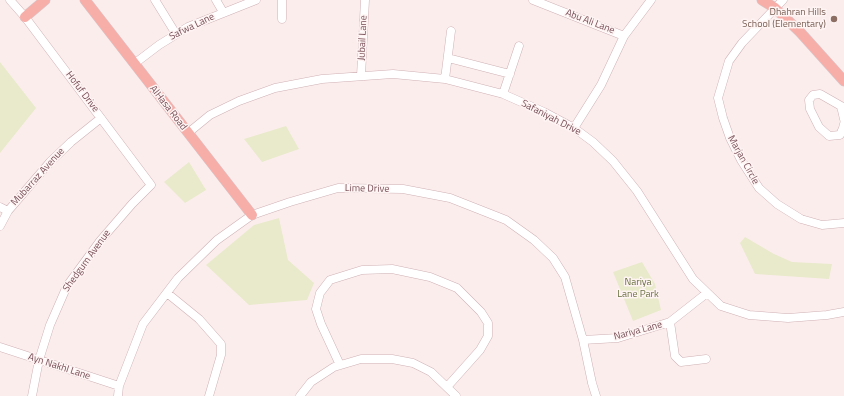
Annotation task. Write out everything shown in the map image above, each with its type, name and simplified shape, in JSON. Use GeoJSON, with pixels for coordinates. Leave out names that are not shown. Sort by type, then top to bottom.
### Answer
{"type":"FeatureCollection","features":[{"type":"Feature","properties":{"kind":"main road"},"geometry":{"type":"LineString","coordinates":[[25,17],[45,0]]}},
{"type":"Feature","properties":{"kind":"main road","name":"AlHasa Road"},"geometry":{"type":"LineString","coordinates":[[85,0],[252,215]]}},
{"type":"Feature","properties":{"kind":"main road"},"geometry":{"type":"LineString","coordinates":[[762,0],[775,8],[800,32],[844,81]]}},
{"type":"Feature","properties":{"kind":"street","name":"Hofuf Drive"},"geometry":{"type":"LineString","coordinates":[[10,0],[25,17],[151,185]]}},
{"type":"Feature","properties":{"kind":"street"},"geometry":{"type":"LineString","coordinates":[[156,0],[176,34]]}},
{"type":"Feature","properties":{"kind":"street"},"geometry":{"type":"LineString","coordinates":[[216,0],[223,12]]}},
{"type":"Feature","properties":{"kind":"street","name":"Safwa Lane"},"geometry":{"type":"LineString","coordinates":[[134,64],[159,44],[188,27],[256,0]]}},
{"type":"Feature","properties":{"kind":"street"},"geometry":{"type":"LineString","coordinates":[[282,0],[282,19]]}},
{"type":"Feature","properties":{"kind":"street","name":"Jubail Lane"},"geometry":{"type":"LineString","coordinates":[[361,76],[365,0]]}},
{"type":"Feature","properties":{"kind":"street","name":"Abu Ali Lane"},"geometry":{"type":"LineString","coordinates":[[533,0],[624,36]]}},
{"type":"Feature","properties":{"kind":"street"},"geometry":{"type":"LineString","coordinates":[[574,128],[601,86],[624,36],[650,0]]}},
{"type":"Feature","properties":{"kind":"street","name":"Marjan Circle"},"geometry":{"type":"LineString","coordinates":[[783,0],[742,44],[729,61],[718,98],[723,118],[730,138],[741,160],[763,192],[777,204],[800,219],[822,225],[844,223]]}},
{"type":"Feature","properties":{"kind":"street"},"geometry":{"type":"LineString","coordinates":[[445,80],[451,31]]}},
{"type":"Feature","properties":{"kind":"street"},"geometry":{"type":"LineString","coordinates":[[503,94],[519,46]]}},
{"type":"Feature","properties":{"kind":"street"},"geometry":{"type":"LineString","coordinates":[[448,58],[510,74]]}},
{"type":"Feature","properties":{"kind":"street","name":"Safaniyah Drive"},"geometry":{"type":"LineString","coordinates":[[188,133],[210,115],[239,101],[275,88],[322,79],[393,74],[445,80],[503,94],[544,112],[574,128],[593,142],[613,161],[638,191],[693,279],[721,306],[749,315],[788,318],[844,312]]}},
{"type":"Feature","properties":{"kind":"street"},"geometry":{"type":"LineString","coordinates":[[844,119],[842,105],[820,94],[814,95],[809,100],[810,109],[819,127],[829,136],[840,135],[844,124]]}},
{"type":"Feature","properties":{"kind":"street","name":"Mubarraz Avenue"},"geometry":{"type":"LineString","coordinates":[[0,226],[8,210],[50,162],[71,142],[101,118]]}},
{"type":"Feature","properties":{"kind":"street","name":"Shedgum Avenue"},"geometry":{"type":"LineString","coordinates":[[32,396],[39,360],[50,325],[67,286],[100,241],[132,204],[151,185]]}},
{"type":"Feature","properties":{"kind":"street","name":"Lime Drive"},"geometry":{"type":"LineString","coordinates":[[118,396],[119,386],[143,324],[178,278],[217,240],[252,215],[338,188],[403,189],[450,198],[506,220],[534,240],[552,258],[565,277],[583,340],[596,396]]}},
{"type":"Feature","properties":{"kind":"street"},"geometry":{"type":"LineString","coordinates":[[0,206],[8,210]]}},
{"type":"Feature","properties":{"kind":"street"},"geometry":{"type":"LineString","coordinates":[[337,364],[316,309],[320,293],[330,280],[362,270],[392,269],[430,277],[457,288],[476,307],[488,323],[488,336],[480,350],[447,387]]}},
{"type":"Feature","properties":{"kind":"street"},"geometry":{"type":"LineString","coordinates":[[167,293],[199,319],[221,344],[221,355],[209,396]]}},
{"type":"Feature","properties":{"kind":"street","name":"Nariya Lane"},"geometry":{"type":"LineString","coordinates":[[583,340],[618,338],[670,322],[707,293]]}},
{"type":"Feature","properties":{"kind":"street"},"geometry":{"type":"LineString","coordinates":[[670,322],[675,356],[681,362],[706,359]]}},
{"type":"Feature","properties":{"kind":"street","name":"Ayn Nakhl Lane"},"geometry":{"type":"LineString","coordinates":[[0,348],[119,386]]}},
{"type":"Feature","properties":{"kind":"street"},"geometry":{"type":"LineString","coordinates":[[300,396],[311,382],[337,364],[361,359],[392,359],[413,363],[430,372],[456,396]]}},
{"type":"Feature","properties":{"kind":"green space"},"geometry":{"type":"Polygon","coordinates":[[[0,62],[36,108],[0,153],[0,62]]]}},
{"type":"Feature","properties":{"kind":"green space"},"geometry":{"type":"Polygon","coordinates":[[[286,126],[299,149],[262,162],[244,139],[286,126]]]}},
{"type":"Feature","properties":{"kind":"green space"},"geometry":{"type":"Polygon","coordinates":[[[189,162],[206,190],[185,203],[164,182],[189,162]]]}},
{"type":"Feature","properties":{"kind":"green space"},"geometry":{"type":"Polygon","coordinates":[[[279,218],[288,260],[314,283],[307,300],[249,305],[206,265],[254,225],[279,218]]]}},
{"type":"Feature","properties":{"kind":"green space"},"geometry":{"type":"Polygon","coordinates":[[[745,237],[774,254],[792,262],[832,264],[829,279],[755,274],[740,243],[745,237]]]}},
{"type":"Feature","properties":{"kind":"green space","name":"Nariya Lane Park"},"geometry":{"type":"Polygon","coordinates":[[[642,262],[655,284],[661,310],[633,321],[613,272],[642,262]]]}},
{"type":"Feature","properties":{"kind":"place","name":"Dhahran Hills School (Elementary)"},"geometry":{"type":"Point","coordinates":[834,19]}}]}
